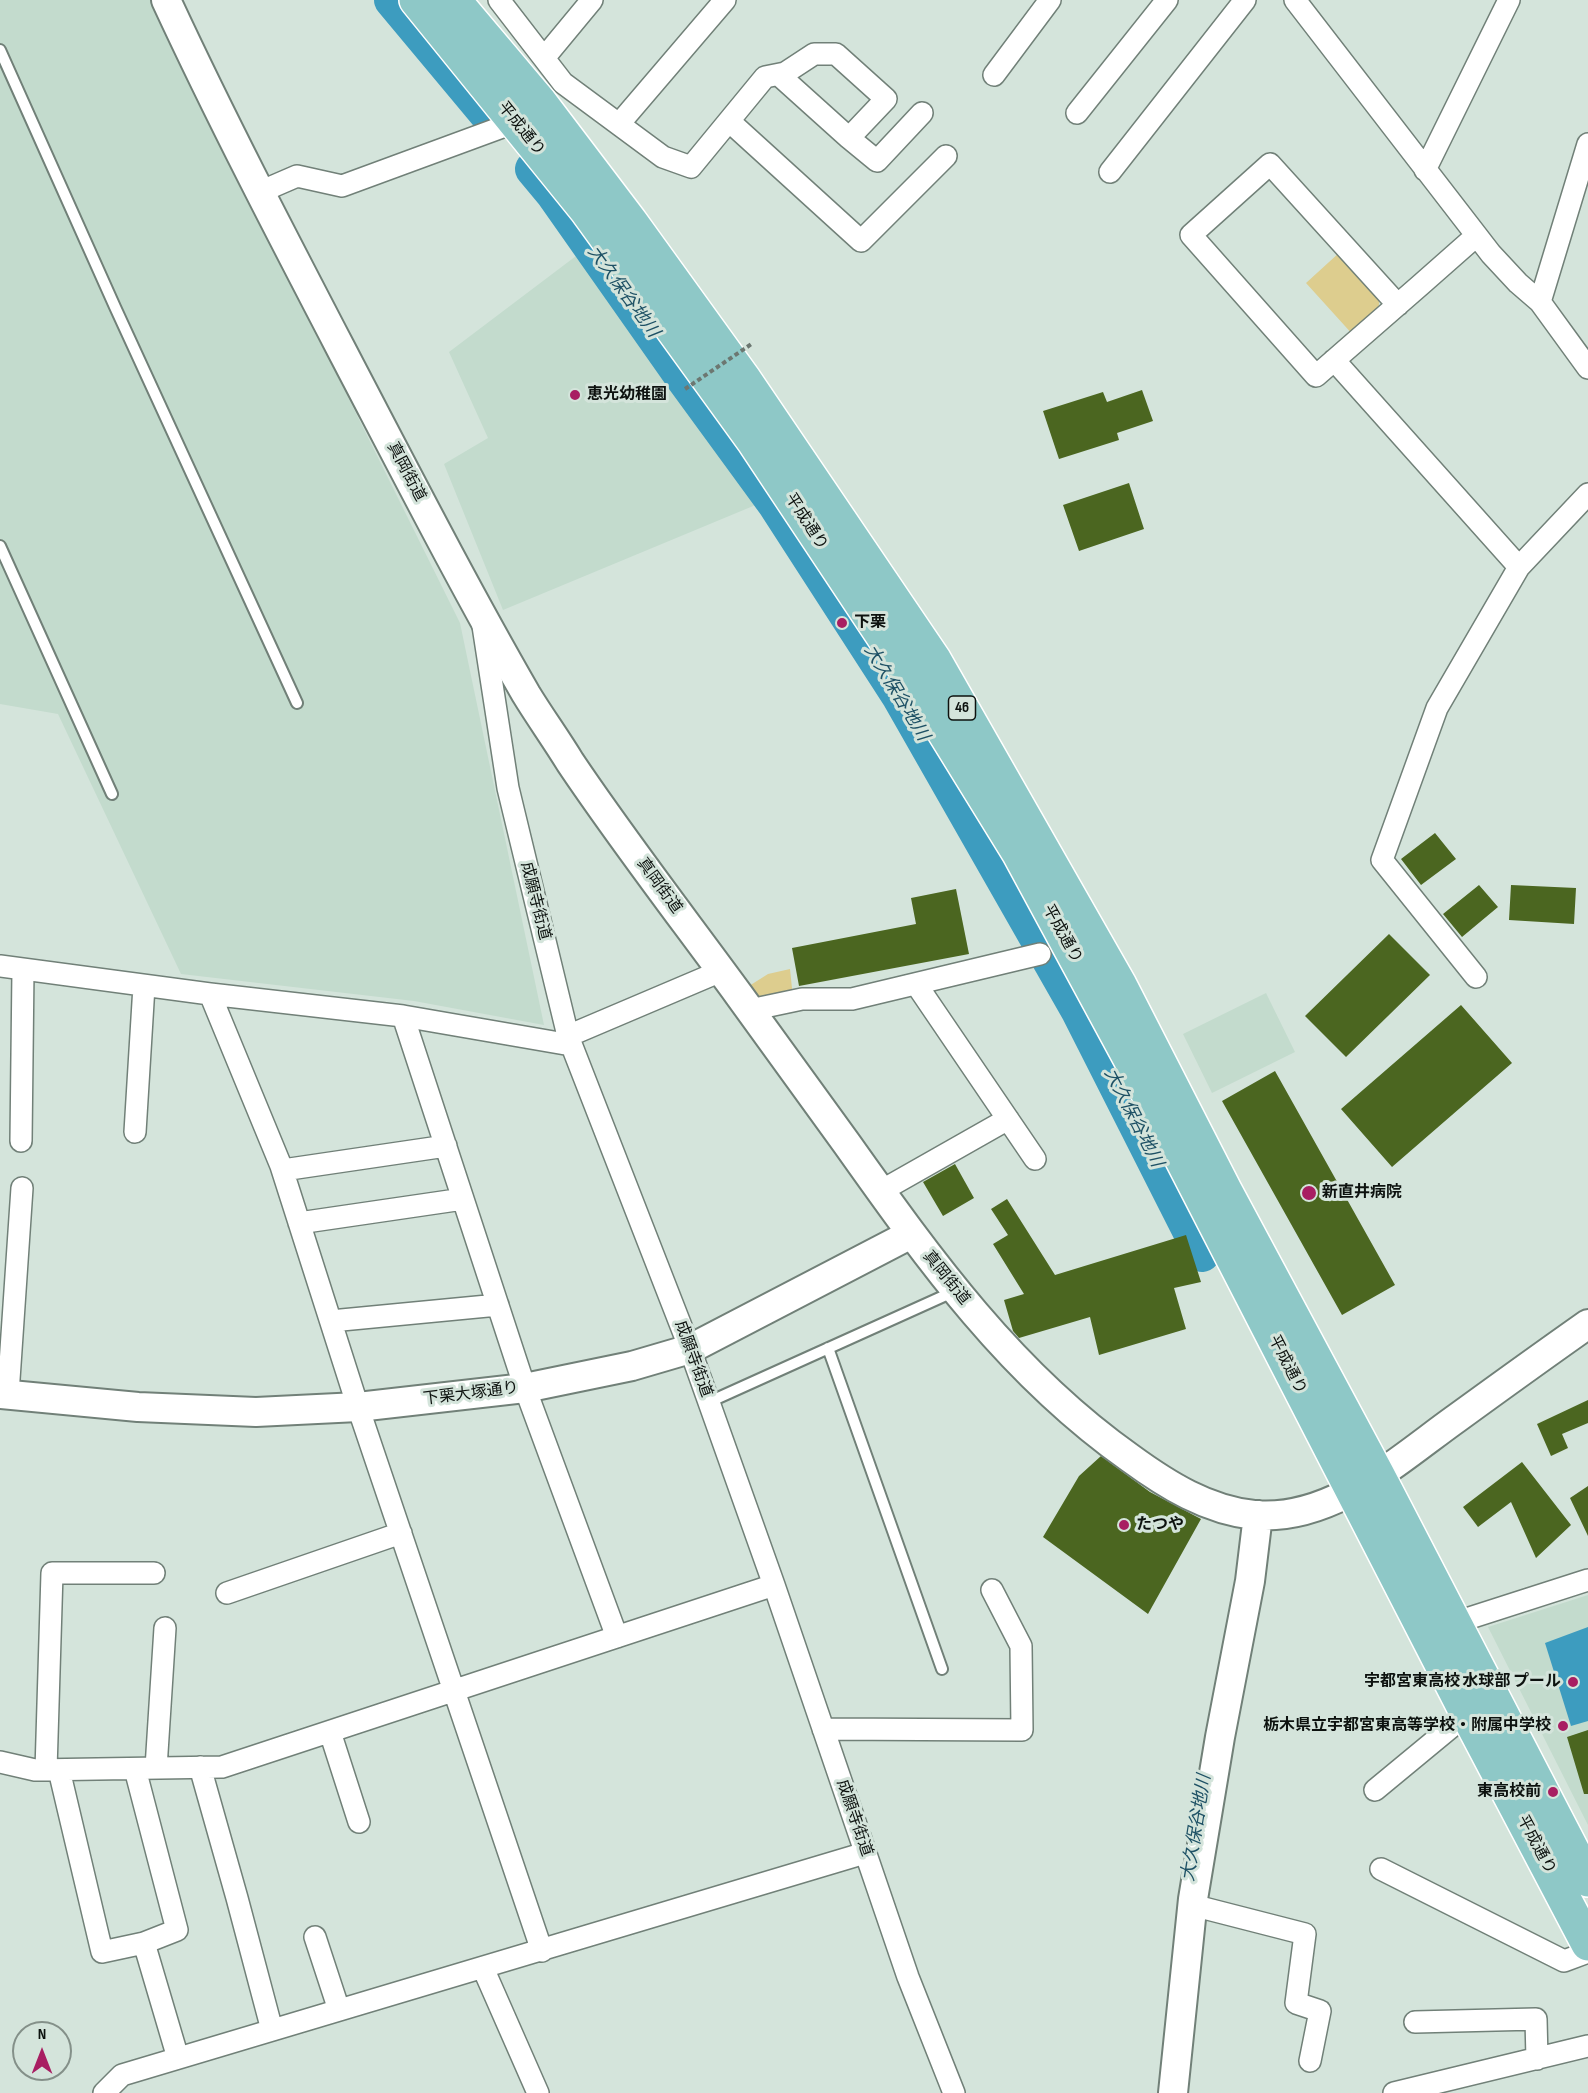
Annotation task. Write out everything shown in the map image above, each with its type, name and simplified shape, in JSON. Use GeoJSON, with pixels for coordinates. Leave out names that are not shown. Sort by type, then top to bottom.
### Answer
{"type":"FeatureCollection","features":[{"type":"Feature","properties":{"kind":"main road","name":"平成通り"},"geometry":{"type":"LineString","coordinates":[[416,0],[540,102]]}},
{"type":"Feature","properties":{"kind":"main road","name":"平成通り"},"geometry":{"type":"LineString","coordinates":[[454,0],[540,102],[586,210],[754,442],[910,677],[1018,852],[1365,1483],[1454,1623],[1588,1880]]}},
{"type":"Feature","properties":{"kind":"main road","name":"平成通り"},"geometry":{"type":"LineString","coordinates":[[1365,1483],[1467,1714],[1588,1944]]}},
{"type":"Feature","properties":{"kind":"street","name":"真岡街道"},"geometry":{"type":"LineString","coordinates":[[166,0],[202,78],[260,192],[481,613],[530,700],[598,804],[911,1234],[1004,1348],[1041,1384],[1116,1448],[1161,1480],[1196,1498],[1227,1510],[1258,1515],[1306,1509],[1328,1502],[1365,1483],[1588,1324]]}},
{"type":"Feature","properties":{"kind":"street"},"geometry":{"type":"LineString","coordinates":[[499,0],[544,58]]}},
{"type":"Feature","properties":{"kind":"street"},"geometry":{"type":"LineString","coordinates":[[540,102],[544,58],[592,0]]}},
{"type":"Feature","properties":{"kind":"street"},"geometry":{"type":"LineString","coordinates":[[619,124],[725,0]]}},
{"type":"Feature","properties":{"kind":"street"},"geometry":{"type":"LineString","coordinates":[[994,75],[1050,0]]}},
{"type":"Feature","properties":{"kind":"street"},"geometry":{"type":"LineString","coordinates":[[1077,113],[1167,0]]}},
{"type":"Feature","properties":{"kind":"street"},"geometry":{"type":"LineString","coordinates":[[1110,172],[1245,0]]}},
{"type":"Feature","properties":{"kind":"street"},"geometry":{"type":"LineString","coordinates":[[1295,0],[1476,236],[1504,269],[1540,302],[1588,368]]}},
{"type":"Feature","properties":{"kind":"street"},"geometry":{"type":"LineString","coordinates":[[1309,19],[1320,0]]}},
{"type":"Feature","properties":{"kind":"street"},"geometry":{"type":"LineString","coordinates":[[1425,170],[1509,0]]}},
{"type":"Feature","properties":{"kind":"street"},"geometry":{"type":"LineString","coordinates":[[260,192],[297,176],[342,186],[540,102],[619,124],[663,157],[691,167],[765,77],[785,73],[814,54],[836,54],[886,99],[849,138]]}},
{"type":"Feature","properties":{"kind":"street"},"geometry":{"type":"LineString","coordinates":[[780,75],[877,161],[922,113]]}},
{"type":"Feature","properties":{"kind":"street"},"geometry":{"type":"LineString","coordinates":[[729,121],[861,241],[946,156]]}},
{"type":"Feature","properties":{"kind":"street"},"geometry":{"type":"LineString","coordinates":[[1540,302],[1580,202],[1588,144]]}},
{"type":"Feature","properties":{"kind":"street"},"geometry":{"type":"LineString","coordinates":[[1398,305],[1270,164],[1191,235],[1316,376],[1398,305],[1476,236]]}},
{"type":"Feature","properties":{"kind":"street"},"geometry":{"type":"LineString","coordinates":[[1334,360],[1519,567]]}},
{"type":"Feature","properties":{"kind":"street"},"geometry":{"type":"LineString","coordinates":[[1476,977],[1382,860],[1437,708],[1519,567],[1588,494]]}},
{"type":"Feature","properties":{"kind":"street","name":"成願寺街道"},"geometry":{"type":"LineString","coordinates":[[481,613],[508,788],[570,1040],[690,1349],[774,1585],[908,1977],[954,2093]]}},
{"type":"Feature","properties":{"kind":"street"},"geometry":{"type":"LineString","coordinates":[[750,1010],[802,999],[852,999],[1040,954]]}},
{"type":"Feature","properties":{"kind":"street"},"geometry":{"type":"LineString","coordinates":[[0,966],[144,986],[403,1016],[570,1040],[721,970]]}},
{"type":"Feature","properties":{"kind":"street"},"geometry":{"type":"LineString","coordinates":[[21,1141],[23,970]]}},
{"type":"Feature","properties":{"kind":"street"},"geometry":{"type":"LineString","coordinates":[[916,984],[1035,1159]]}},
{"type":"Feature","properties":{"kind":"street"},"geometry":{"type":"LineString","coordinates":[[135,1132],[144,986]]}},
{"type":"Feature","properties":{"kind":"street"},"geometry":{"type":"LineString","coordinates":[[210,994],[283,1170],[358,1407],[542,1951]]}},
{"type":"Feature","properties":{"kind":"street"},"geometry":{"type":"LineString","coordinates":[[403,1016],[525,1388],[617,1637]]}},
{"type":"Feature","properties":{"kind":"street"},"geometry":{"type":"LineString","coordinates":[[881,1191],[1008,1119]]}},
{"type":"Feature","properties":{"kind":"street"},"geometry":{"type":"LineString","coordinates":[[283,1170],[446,1146]]}},
{"type":"Feature","properties":{"kind":"street"},"geometry":{"type":"LineString","coordinates":[[4,1394],[22,1188]]}},
{"type":"Feature","properties":{"kind":"street"},"geometry":{"type":"LineString","coordinates":[[299,1223],[463,1199]]}},
{"type":"Feature","properties":{"kind":"street","name":"下栗大塚通り"},"geometry":{"type":"LineString","coordinates":[[4,1394],[138,1407],[256,1412],[358,1407],[525,1388],[632,1366],[690,1349],[911,1234]]}},
{"type":"Feature","properties":{"kind":"street"},"geometry":{"type":"LineString","coordinates":[[331,1321],[498,1305]]}},
{"type":"Feature","properties":{"kind":"street"},"geometry":{"type":"LineString","coordinates":[[1173,2093],[1192,1905],[1220,1737],[1250,1581],[1258,1515]]}},
{"type":"Feature","properties":{"kind":"street"},"geometry":{"type":"LineString","coordinates":[[227,1593],[401,1533]]}},
{"type":"Feature","properties":{"kind":"street"},"geometry":{"type":"LineString","coordinates":[[154,1572],[52,1573],[52,1770],[102,1952],[144,1943],[177,1930],[146,1768],[165,1628]]}},
{"type":"Feature","properties":{"kind":"street"},"geometry":{"type":"LineString","coordinates":[[1454,1623],[1588,1580]]}},
{"type":"Feature","properties":{"kind":"street"},"geometry":{"type":"LineString","coordinates":[[0,1762],[35,1770],[222,1767],[774,1585]]}},
{"type":"Feature","properties":{"kind":"street"},"geometry":{"type":"LineString","coordinates":[[823,1729],[1022,1730],[1021,1646],[992,1590]]}},
{"type":"Feature","properties":{"kind":"street"},"geometry":{"type":"LineString","coordinates":[[1375,1790],[1467,1714]]}},
{"type":"Feature","properties":{"kind":"street"},"geometry":{"type":"LineString","coordinates":[[330,1732],[359,1822]]}},
{"type":"Feature","properties":{"kind":"street"},"geometry":{"type":"LineString","coordinates":[[200,1767],[272,2030]]}},
{"type":"Feature","properties":{"kind":"street"},"geometry":{"type":"LineString","coordinates":[[104,2093],[123,2075],[865,1853]]}},
{"type":"Feature","properties":{"kind":"street"},"geometry":{"type":"LineString","coordinates":[[1381,1869],[1564,1961],[1588,1952]]}},
{"type":"Feature","properties":{"kind":"street"},"geometry":{"type":"LineString","coordinates":[[1192,1905],[1305,1934],[1296,2003],[1320,2011],[1310,2061]]}},
{"type":"Feature","properties":{"kind":"street"},"geometry":{"type":"LineString","coordinates":[[315,1936],[339,2010]]}},
{"type":"Feature","properties":{"kind":"street"},"geometry":{"type":"LineString","coordinates":[[144,1943],[178,2058]]}},
{"type":"Feature","properties":{"kind":"street"},"geometry":{"type":"LineString","coordinates":[[483,1968],[538,2093]]}},
{"type":"Feature","properties":{"kind":"street"},"geometry":{"type":"LineString","coordinates":[[1415,2022],[1536,2019],[1537,2059]]}},
{"type":"Feature","properties":{"kind":"street"},"geometry":{"type":"LineString","coordinates":[[1395,2093],[1588,2046]]}},
{"type":"Feature","properties":{"kind":"lane"},"geometry":{"type":"LineString","coordinates":[[0,50],[297,703]]}},
{"type":"Feature","properties":{"kind":"lane"},"geometry":{"type":"LineString","coordinates":[[0,546],[112,794]]}},
{"type":"Feature","properties":{"kind":"lane"},"geometry":{"type":"LineString","coordinates":[[709,1402],[956,1290]]}},
{"type":"Feature","properties":{"kind":"lane"},"geometry":{"type":"LineString","coordinates":[[828,1348],[942,1669]]}},
{"type":"Feature","properties":{"kind":"path"},"geometry":{"type":"LineString","coordinates":[[685,389],[753,343]]}},
{"type":"Feature","properties":{"kind":"shaded area"},"geometry":{"type":"Polygon","coordinates":[[[0,0],[151,0],[460,623],[544,1025],[414,1001],[181,974],[58,714],[0,704],[0,0]]]}},
{"type":"Feature","properties":{"kind":"shaded area"},"geometry":{"type":"Polygon","coordinates":[[[1340,252],[1380,296],[1378,312],[1354,336],[1306,283],[1340,252]]]}},
{"type":"Feature","properties":{"kind":"shaded area","name":"恵光幼稚園"},"geometry":{"type":"Polygon","coordinates":[[[580,253],[758,504],[503,610],[444,464],[488,438],[449,352],[580,253]]]}},
{"type":"Feature","properties":{"kind":"shaded area"},"geometry":{"type":"Polygon","coordinates":[[[790,969],[793,998],[761,1003],[749,986],[768,974],[790,969]]]}},
{"type":"Feature","properties":{"kind":"shaded area"},"geometry":{"type":"Polygon","coordinates":[[[1266,993],[1295,1052],[1212,1093],[1183,1034],[1266,993]]]}},
{"type":"Feature","properties":{"kind":"shaded area","name":"栃木県立宇都宮東高等学校・附属中学校"},"geometry":{"type":"Polygon","coordinates":[[[1588,1595],[1588,1825],[1488,1627],[1588,1595]]]}},
{"type":"Feature","properties":{"kind":"water","name":"宇都宮東高校 水球部 プール"},"geometry":{"type":"Polygon","coordinates":[[[1588,1627],[1588,1721],[1571,1726],[1545,1643],[1588,1627]]]}},
{"type":"Feature","properties":{"kind":"building"},"geometry":{"type":"Polygon","coordinates":[[[1142,390],[1153,421],[1117,433],[1119,440],[1059,459],[1043,411],[1103,392],[1107,402],[1142,390]]]}},
{"type":"Feature","properties":{"kind":"building"},"geometry":{"type":"Polygon","coordinates":[[[1129,483],[1144,529],[1079,551],[1063,505],[1129,483]]]}},
{"type":"Feature","properties":{"kind":"building"},"geometry":{"type":"Polygon","coordinates":[[[1435,833],[1456,859],[1421,885],[1401,859],[1435,833]]]}},
{"type":"Feature","properties":{"kind":"building"},"geometry":{"type":"Polygon","coordinates":[[[1479,885],[1498,907],[1462,937],[1443,914],[1479,885]]]}},
{"type":"Feature","properties":{"kind":"building"},"geometry":{"type":"Polygon","coordinates":[[[1511,885],[1576,888],[1574,924],[1509,920],[1511,885]]]}},
{"type":"Feature","properties":{"kind":"building"},"geometry":{"type":"Polygon","coordinates":[[[956,889],[969,954],[799,986],[792,948],[916,924],[911,898],[956,889]]]}},
{"type":"Feature","properties":{"kind":"building"},"geometry":{"type":"Polygon","coordinates":[[[1389,934],[1430,975],[1346,1057],[1305,1016],[1389,934]]]}},
{"type":"Feature","properties":{"kind":"building"},"geometry":{"type":"Polygon","coordinates":[[[1461,1005],[1512,1063],[1392,1167],[1341,1109],[1461,1005]]]}},
{"type":"Feature","properties":{"kind":"building","name":"新直井病院"},"geometry":{"type":"Polygon","coordinates":[[[1275,1071],[1395,1285],[1342,1315],[1222,1101],[1275,1071]]]}},
{"type":"Feature","properties":{"kind":"building"},"geometry":{"type":"Polygon","coordinates":[[[955,1164],[974,1198],[943,1216],[923,1182],[955,1164]]]}},
{"type":"Feature","properties":{"kind":"building"},"geometry":{"type":"Polygon","coordinates":[[[1007,1199],[1055,1275],[1186,1235],[1201,1282],[1174,1288],[1186,1329],[1099,1355],[1090,1317],[1019,1338],[1013,1331],[1004,1300],[1024,1294],[993,1244],[1008,1235],[991,1209],[1007,1199]]]}},
{"type":"Feature","properties":{"kind":"building"},"geometry":{"type":"Polygon","coordinates":[[[1588,1400],[1588,1423],[1562,1434],[1568,1448],[1551,1456],[1537,1424],[1588,1400]]]}},
{"type":"Feature","properties":{"kind":"building","name":"たつや"},"geometry":{"type":"Polygon","coordinates":[[[1101,1456],[1150,1492],[1201,1519],[1148,1614],[1043,1537],[1079,1476],[1101,1456]]]}},
{"type":"Feature","properties":{"kind":"building"},"geometry":{"type":"Polygon","coordinates":[[[1522,1462],[1571,1525],[1536,1558],[1511,1502],[1478,1527],[1463,1507],[1522,1462]]]}},
{"type":"Feature","properties":{"kind":"building"},"geometry":{"type":"Polygon","coordinates":[[[1588,1486],[1588,1536],[1570,1498],[1588,1486]]]}},
{"type":"Feature","properties":{"kind":"building"},"geometry":{"type":"Polygon","coordinates":[[[1588,1730],[1588,1794],[1584,1794],[1567,1737],[1588,1730]]]}},
{"type":"Feature","properties":{"kind":"waterway","name":"大久保谷地川"},"geometry":{"type":"LineString","coordinates":[[392,0],[488,115]]}},
{"type":"Feature","properties":{"kind":"waterway","name":"大久保谷地川"},"geometry":{"type":"LineString","coordinates":[[533,169],[553,193],[776,505],[900,697],[1079,1011],[1202,1254]]}},
{"type":"Feature","properties":{"kind":"place","name":"恵光幼稚園"},"geometry":{"type":"Point","coordinates":[575,395]}},
{"type":"Feature","properties":{"kind":"place","name":"下栗"},"geometry":{"type":"Point","coordinates":[842,623]}},
{"type":"Feature","properties":{"kind":"place","name":"新直井病院"},"geometry":{"type":"Point","coordinates":[1309,1193]}},
{"type":"Feature","properties":{"kind":"place","name":"たつや"},"geometry":{"type":"Point","coordinates":[1124,1525]}},
{"type":"Feature","properties":{"kind":"place","name":"宇都宮東高校 水球部 プール"},"geometry":{"type":"Point","coordinates":[1573,1682]}},
{"type":"Feature","properties":{"kind":"place","name":"栃木県立宇都宮東高等学校・附属中学校"},"geometry":{"type":"Point","coordinates":[1563,1726]}},
{"type":"Feature","properties":{"kind":"place","name":"東高校前"},"geometry":{"type":"Point","coordinates":[1553,1792]}}]}
